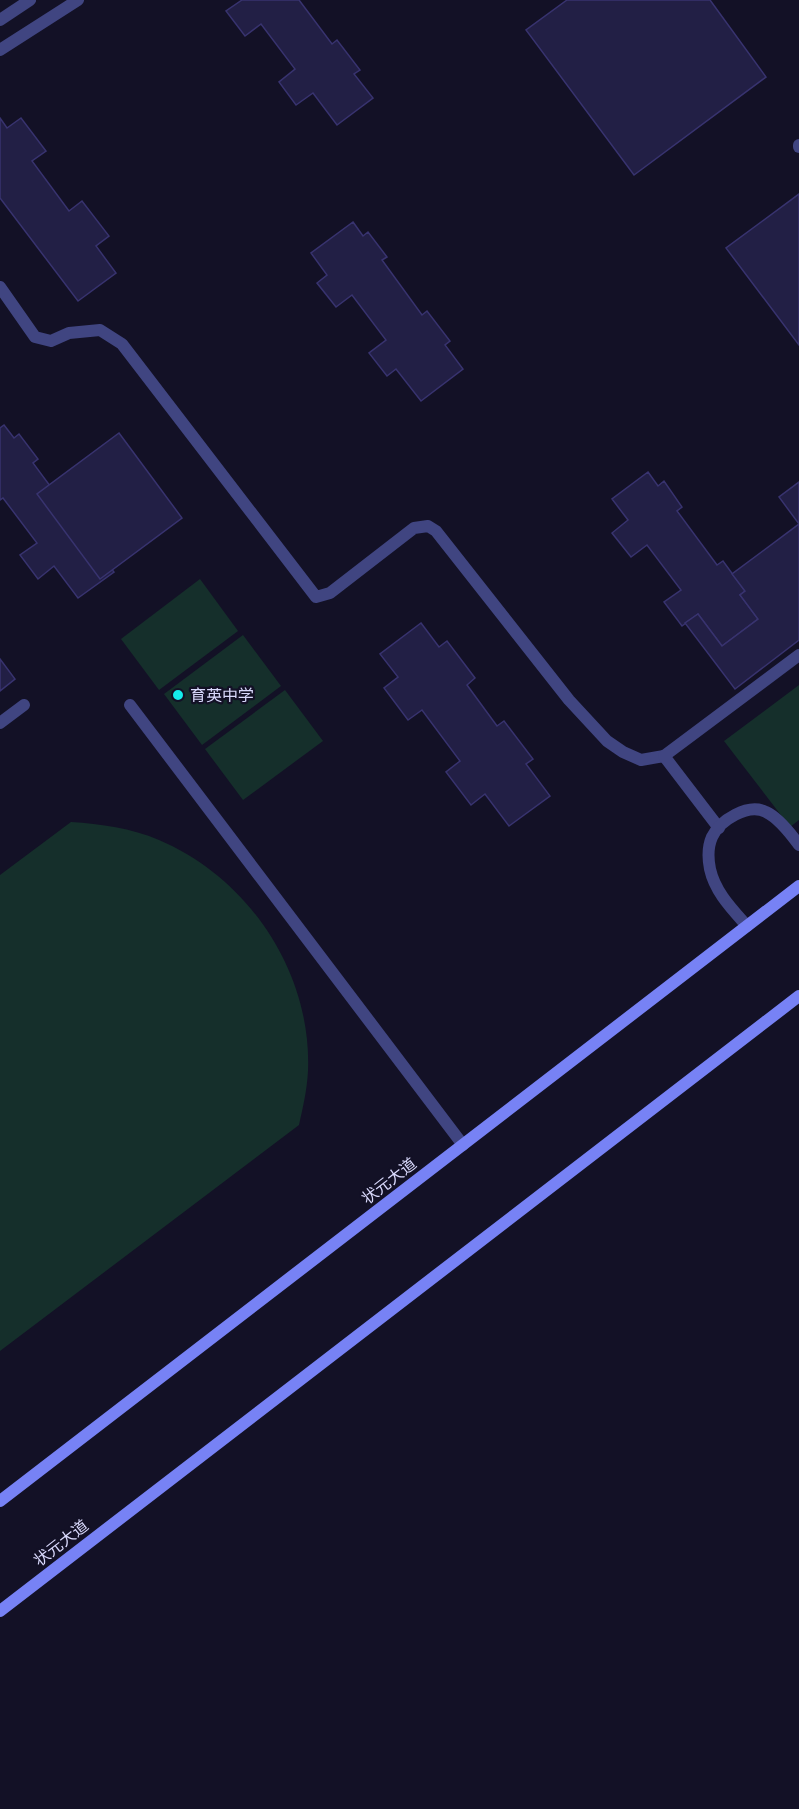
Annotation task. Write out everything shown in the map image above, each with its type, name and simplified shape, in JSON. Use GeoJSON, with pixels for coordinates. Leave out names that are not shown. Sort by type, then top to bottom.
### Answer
{"type":"FeatureCollection","features":[{"type":"Feature","properties":{"kind":"main road","name":"状元大道"},"geometry":{"type":"LineString","coordinates":[[0,1501],[799,886]]}},
{"type":"Feature","properties":{"kind":"main road","name":"状元大道"},"geometry":{"type":"LineString","coordinates":[[0,1611],[799,996]]}},
{"type":"Feature","properties":{"kind":"street"},"geometry":{"type":"LineString","coordinates":[[0,20],[30,0]]}},
{"type":"Feature","properties":{"kind":"street"},"geometry":{"type":"LineString","coordinates":[[0,50],[78,0]]}},
{"type":"Feature","properties":{"kind":"street"},"geometry":{"type":"LineString","coordinates":[[0,287],[35,338],[51,341],[69,333],[100,330],[122,344],[316,597],[330,594],[414,528],[428,526],[436,531],[569,700],[607,741],[622,752],[641,760],[664,756],[799,655]]}},
{"type":"Feature","properties":{"kind":"street"},"geometry":{"type":"LineString","coordinates":[[0,723],[24,705]]}},
{"type":"Feature","properties":{"kind":"street"},"geometry":{"type":"LineString","coordinates":[[130,705],[463,1145]]}},
{"type":"Feature","properties":{"kind":"street"},"geometry":{"type":"LineString","coordinates":[[664,756],[719,828]]}},
{"type":"Feature","properties":{"kind":"street"},"geometry":{"type":"LineString","coordinates":[[747,926],[717,887],[708,856],[712,837],[734,815],[748,811],[766,812],[799,845]]}},
{"type":"Feature","properties":{"kind":"green space"},"geometry":{"type":"Polygon","coordinates":[[[200,579],[238,631],[159,690],[121,639],[200,579]]]}},
{"type":"Feature","properties":{"kind":"green space"},"geometry":{"type":"Polygon","coordinates":[[[243,635],[281,686],[202,745],[164,694],[243,635]]]}},
{"type":"Feature","properties":{"kind":"green space"},"geometry":{"type":"Polygon","coordinates":[[[799,685],[799,820],[790,827],[724,741],[799,685]]]}},
{"type":"Feature","properties":{"kind":"green space"},"geometry":{"type":"Polygon","coordinates":[[[285,690],[323,741],[243,800],[205,749],[285,690]]]}},
{"type":"Feature","properties":{"kind":"green space"},"geometry":{"type":"Polygon","coordinates":[[[71,822],[116,827],[159,840],[191,857],[221,878],[247,904],[269,933],[286,965],[299,999],[306,1034],[307,1085],[299,1125],[0,1351],[0,875],[71,822]]]}},
{"type":"Feature","properties":{"kind":"building"},"geometry":{"type":"Polygon","coordinates":[[[242,0],[299,0],[332,44],[337,40],[360,70],[354,74],[373,98],[337,125],[313,93],[296,105],[279,82],[295,69],[261,24],[245,36],[226,11],[242,0]]]}},
{"type":"Feature","properties":{"kind":"building"},"geometry":{"type":"Polygon","coordinates":[[[567,0],[710,0],[766,77],[634,175],[526,30],[567,0]]]}},
{"type":"Feature","properties":{"kind":"building"},"geometry":{"type":"Polygon","coordinates":[[[0,118],[7,128],[21,118],[46,151],[32,161],[69,211],[82,201],[109,236],[96,246],[116,273],[78,301],[0,198],[0,118]]]}},
{"type":"Feature","properties":{"kind":"building"},"geometry":{"type":"Polygon","coordinates":[[[799,194],[799,345],[726,248],[799,194]]]}},
{"type":"Feature","properties":{"kind":"building"},"geometry":{"type":"Polygon","coordinates":[[[353,222],[363,236],[368,232],[387,257],[382,260],[422,315],[427,311],[450,341],[445,345],[463,369],[421,401],[396,369],[387,376],[369,353],[386,340],[352,295],[336,307],[317,283],[327,275],[311,253],[353,222]]]}},
{"type":"Feature","properties":{"kind":"building"},"geometry":{"type":"Polygon","coordinates":[[[4,425],[14,438],[19,434],[38,459],[33,463],[73,517],[79,513],[101,544],[96,548],[114,572],[78,598],[54,566],[38,579],[20,555],[37,543],[3,498],[0,500],[0,428],[4,425]]]}},
{"type":"Feature","properties":{"kind":"building"},"geometry":{"type":"Polygon","coordinates":[[[119,433],[182,518],[100,579],[37,494],[119,433]]]}},
{"type":"Feature","properties":{"kind":"building"},"geometry":{"type":"Polygon","coordinates":[[[648,472],[658,486],[664,481],[682,507],[677,511],[717,565],[723,561],[745,591],[740,595],[758,619],[722,646],[698,614],[682,626],[664,602],[681,590],[647,545],[631,557],[612,533],[628,520],[612,499],[648,472]]]}},
{"type":"Feature","properties":{"kind":"building"},"geometry":{"type":"Polygon","coordinates":[[[799,482],[799,524],[779,497],[799,482]]]}},
{"type":"Feature","properties":{"kind":"building"},"geometry":{"type":"Polygon","coordinates":[[[799,524],[799,640],[735,689],[685,623],[698,614],[722,646],[758,619],[740,595],[745,591],[732,574],[799,524]]]}},
{"type":"Feature","properties":{"kind":"building"},"geometry":{"type":"Polygon","coordinates":[[[421,623],[439,647],[447,641],[475,678],[467,685],[497,726],[504,721],[533,759],[526,764],[550,796],[509,826],[485,794],[471,805],[446,772],[460,761],[422,710],[408,720],[384,688],[398,677],[380,654],[421,623]]]}},
{"type":"Feature","properties":{"kind":"building"},"geometry":{"type":"Polygon","coordinates":[[[0,659],[15,679],[0,691],[0,659]]]}},
{"type":"Feature","properties":{"kind":"place","name":"育英中学"},"geometry":{"type":"Point","coordinates":[178,695]}}]}
